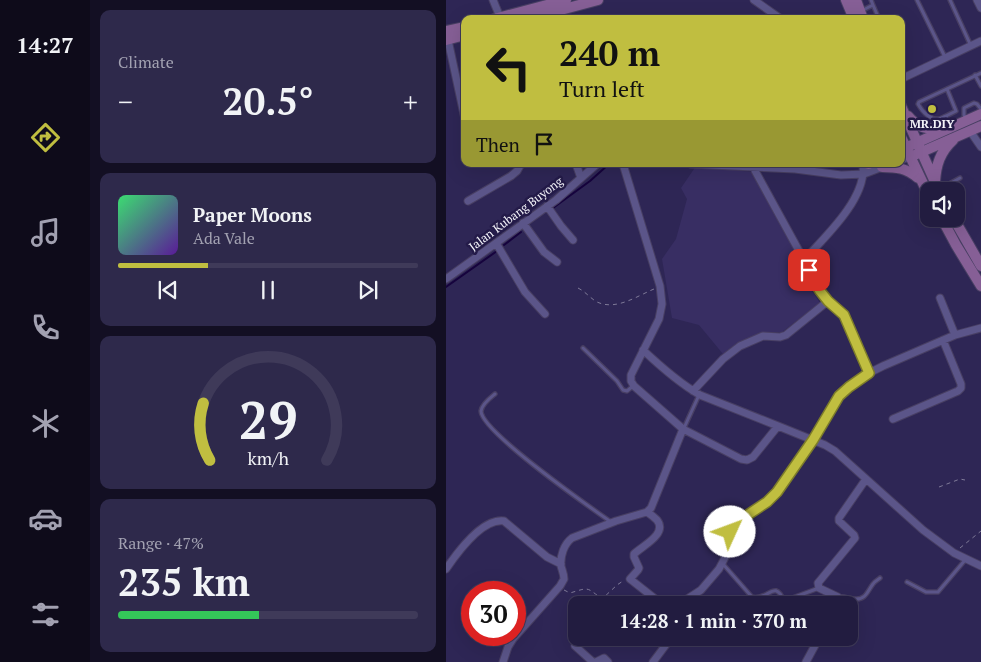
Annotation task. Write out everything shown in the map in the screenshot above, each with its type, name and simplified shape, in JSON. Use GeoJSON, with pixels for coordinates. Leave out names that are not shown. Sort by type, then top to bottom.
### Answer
{"type":"FeatureCollection","features":[{"type":"Feature","properties":{"kind":"main road"},"geometry":{"type":"LineString","coordinates":[[508,15],[564,0]]}},
{"type":"Feature","properties":{"kind":"main road"},"geometry":{"type":"LineString","coordinates":[[542,15],[598,0]]}},
{"type":"Feature","properties":{"kind":"main road"},"geometry":{"type":"LineString","coordinates":[[846,0],[857,15]]}},
{"type":"Feature","properties":{"kind":"main road"},"geometry":{"type":"LineString","coordinates":[[856,0],[858,15]]}},
{"type":"Feature","properties":{"kind":"main road"},"geometry":{"type":"LineString","coordinates":[[447,37],[461,28]]}},
{"type":"Feature","properties":{"kind":"main road"},"geometry":{"type":"LineString","coordinates":[[447,37],[461,35]]}},
{"type":"Feature","properties":{"kind":"main road"},"geometry":{"type":"LineString","coordinates":[[905,112],[914,124],[922,128],[930,130],[949,128]]}},
{"type":"Feature","properties":{"kind":"main road"},"geometry":{"type":"LineString","coordinates":[[919,147],[949,128],[981,114]]}},
{"type":"Feature","properties":{"kind":"main road"},"geometry":{"type":"LineString","coordinates":[[905,115],[935,182]]}},
{"type":"Feature","properties":{"kind":"main road"},"geometry":{"type":"LineString","coordinates":[[937,182],[936,172],[940,156],[951,141],[981,126]]}},
{"type":"Feature","properties":{"kind":"main road"},"geometry":{"type":"LineString","coordinates":[[905,153],[965,133]]}},
{"type":"Feature","properties":{"kind":"main road"},"geometry":{"type":"LineString","coordinates":[[905,155],[921,180]]}},
{"type":"Feature","properties":{"kind":"main road"},"geometry":{"type":"LineString","coordinates":[[894,167],[910,171],[921,180]]}},
{"type":"Feature","properties":{"kind":"main road"},"geometry":{"type":"LineString","coordinates":[[946,227],[981,286]]}},
{"type":"Feature","properties":{"kind":"main road"},"geometry":{"type":"LineString","coordinates":[[959,227],[981,266]]}},
{"type":"Feature","properties":{"kind":"street"},"geometry":{"type":"LineString","coordinates":[[493,0],[496,15]]}},
{"type":"Feature","properties":{"kind":"street"},"geometry":{"type":"LineString","coordinates":[[754,0],[775,15]]}},
{"type":"Feature","properties":{"kind":"street"},"geometry":{"type":"LineString","coordinates":[[977,0],[981,8]]}},
{"type":"Feature","properties":{"kind":"street"},"geometry":{"type":"LineString","coordinates":[[447,37],[461,101]]}},
{"type":"Feature","properties":{"kind":"street"},"geometry":{"type":"LineString","coordinates":[[905,77],[981,42]]}},
{"type":"Feature","properties":{"kind":"street"},"geometry":{"type":"LineString","coordinates":[[965,133],[981,147]]}},
{"type":"Feature","properties":{"kind":"street"},"geometry":{"type":"LineString","coordinates":[[468,201],[511,176],[519,167]]}},
{"type":"Feature","properties":{"kind":"street"},"geometry":{"type":"LineString","coordinates":[[577,167],[581,178]]}},
{"type":"Feature","properties":{"kind":"street","name":"Jalan Kubang Buyong"},"geometry":{"type":"LineString","coordinates":[[446,279],[548,206],[594,167]]}},
{"type":"Feature","properties":{"kind":"street"},"geometry":{"type":"LineString","coordinates":[[624,167],[660,286],[662,304],[659,319],[631,374],[631,381],[634,386],[683,429],[741,459],[747,460],[752,457],[778,426]]}},
{"type":"Feature","properties":{"kind":"street"},"geometry":{"type":"LineString","coordinates":[[737,167],[774,167]]}},
{"type":"Feature","properties":{"kind":"street"},"geometry":{"type":"LineString","coordinates":[[800,167],[841,175],[864,167]]}},
{"type":"Feature","properties":{"kind":"street"},"geometry":{"type":"LineString","coordinates":[[804,260],[852,204],[860,189],[867,167]]}},
{"type":"Feature","properties":{"kind":"street"},"geometry":{"type":"LineString","coordinates":[[753,168],[804,260],[813,280],[828,301],[844,315],[869,373]]}},
{"type":"Feature","properties":{"kind":"street"},"geometry":{"type":"LineString","coordinates":[[548,206],[573,240]]}},
{"type":"Feature","properties":{"kind":"street"},"geometry":{"type":"LineString","coordinates":[[523,223],[544,252],[557,262]]}},
{"type":"Feature","properties":{"kind":"street"},"geometry":{"type":"LineString","coordinates":[[496,243],[524,292],[545,314]]}},
{"type":"Feature","properties":{"kind":"street"},"geometry":{"type":"LineString","coordinates":[[940,298],[955,335]]}},
{"type":"Feature","properties":{"kind":"street"},"geometry":{"type":"LineString","coordinates":[[696,393],[723,359],[740,346],[763,336],[780,337],[786,335],[828,301]]}},
{"type":"Feature","properties":{"kind":"street"},"geometry":{"type":"LineString","coordinates":[[691,596],[700,590],[722,564],[732,544],[731,527],[777,492],[813,440],[839,396],[869,373],[955,335],[981,328]]}},
{"type":"Feature","properties":{"kind":"street"},"geometry":{"type":"LineString","coordinates":[[893,420],[961,388],[943,340]]}},
{"type":"Feature","properties":{"kind":"street"},"geometry":{"type":"LineString","coordinates":[[643,350],[696,393],[826,445],[923,530],[954,553],[981,566]]}},
{"type":"Feature","properties":{"kind":"street"},"geometry":{"type":"LineString","coordinates":[[503,662],[508,646],[513,639],[560,586],[564,578],[561,564],[564,546],[567,542],[572,538],[611,523],[647,512],[651,508],[683,429]]}},
{"type":"Feature","properties":{"kind":"street"},"geometry":{"type":"LineString","coordinates":[[831,596],[819,588],[818,583],[855,538],[839,521],[839,518],[866,479]]}},
{"type":"Feature","properties":{"kind":"street"},"geometry":{"type":"LineString","coordinates":[[647,512],[658,521],[659,531],[656,536],[634,554],[638,570],[630,579],[652,596]]}},
{"type":"Feature","properties":{"kind":"street"},"geometry":{"type":"LineString","coordinates":[[446,569],[456,554],[484,526],[499,520],[504,521],[547,557],[561,564]]}},
{"type":"Feature","properties":{"kind":"street"},"geometry":{"type":"LineString","coordinates":[[575,646],[594,662],[604,658],[608,662]]}},
{"type":"Feature","properties":{"kind":"street"},"geometry":{"type":"LineString","coordinates":[[653,662],[665,646]]}},
{"type":"Feature","properties":{"kind":"street"},"geometry":{"type":"LineString","coordinates":[[806,662],[815,646]]}},
{"type":"Feature","properties":{"kind":"lane"},"geometry":{"type":"LineString","coordinates":[[871,0],[877,15]]}},
{"type":"Feature","properties":{"kind":"lane"},"geometry":{"type":"LineString","coordinates":[[917,0],[946,58]]}},
{"type":"Feature","properties":{"kind":"lane"},"geometry":{"type":"LineString","coordinates":[[950,0],[971,46]]}},
{"type":"Feature","properties":{"kind":"lane"},"geometry":{"type":"LineString","coordinates":[[859,15],[873,5]]}},
{"type":"Feature","properties":{"kind":"lane"},"geometry":{"type":"LineString","coordinates":[[947,89],[956,110],[938,119],[928,116],[922,111],[918,104],[919,102],[981,73]]}},
{"type":"Feature","properties":{"kind":"lane"},"geometry":{"type":"LineString","coordinates":[[975,75],[981,86]]}},
{"type":"Feature","properties":{"kind":"lane"},"geometry":{"type":"LineString","coordinates":[[966,120],[964,108],[974,103],[978,104],[981,109]]}},
{"type":"Feature","properties":{"kind":"lane"},"geometry":{"type":"LineString","coordinates":[[946,116],[949,128]]}},
{"type":"Feature","properties":{"kind":"lane"},"geometry":{"type":"LineString","coordinates":[[953,182],[960,178]]}},
{"type":"Feature","properties":{"kind":"lane"},"geometry":{"type":"LineString","coordinates":[[584,348],[617,381],[623,390],[634,386]]}},
{"type":"Feature","properties":{"kind":"lane"},"geometry":{"type":"LineString","coordinates":[[683,429],[696,393]]}},
{"type":"Feature","properties":{"kind":"lane"},"geometry":{"type":"LineString","coordinates":[[495,394],[482,408],[482,417],[485,421],[504,441],[551,479],[611,523]]}},
{"type":"Feature","properties":{"kind":"lane"},"geometry":{"type":"LineString","coordinates":[[907,582],[926,592],[938,592],[966,559]]}},
{"type":"Feature","properties":{"kind":"lane"},"geometry":{"type":"LineString","coordinates":[[722,564],[755,598],[775,590],[779,591],[784,601],[819,588]]}},
{"type":"Feature","properties":{"kind":"lane"},"geometry":{"type":"LineString","coordinates":[[858,600],[866,595],[872,584],[880,578]]}},
{"type":"Feature","properties":{"kind":"path"},"geometry":{"type":"LineString","coordinates":[[578,288],[585,291],[593,300],[600,303],[614,304],[660,286]]}},
{"type":"Feature","properties":{"kind":"path"},"geometry":{"type":"LineString","coordinates":[[939,487],[960,479],[965,480]]}},
{"type":"Feature","properties":{"kind":"path"},"geometry":{"type":"LineString","coordinates":[[954,553],[981,531]]}},
{"type":"Feature","properties":{"kind":"path"},"geometry":{"type":"LineString","coordinates":[[560,586],[570,593],[584,588],[589,589],[602,599],[620,582],[630,579]]}},
{"type":"Feature","properties":{"kind":"shaded area"},"geometry":{"type":"Polygon","coordinates":[[[695,167],[752,172],[788,233],[807,283],[820,303],[782,332],[763,333],[723,354],[699,325],[672,318],[662,259],[676,239],[687,199],[681,188],[695,167]]]}},
{"type":"Feature","properties":{"kind":"waterway"},"geometry":{"type":"LineString","coordinates":[[553,208],[606,167]]}},
{"type":"Feature","properties":{"kind":"waterway"},"geometry":{"type":"LineString","coordinates":[[504,245],[521,232]]}},
{"type":"Feature","properties":{"kind":"waterway"},"geometry":{"type":"LineString","coordinates":[[446,287],[497,251]]}},
{"type":"Feature","properties":{"kind":"place","name":"MR.DIY"},"geometry":{"type":"Point","coordinates":[932,109]}},
{"type":"Feature","properties":{"kind":"route"},"geometry":{"type":"LineString","coordinates":[[730,532],[734,524],[767,502],[777,492],[813,440],[839,396],[869,373],[844,315],[820,291],[809,270]]}}]}
